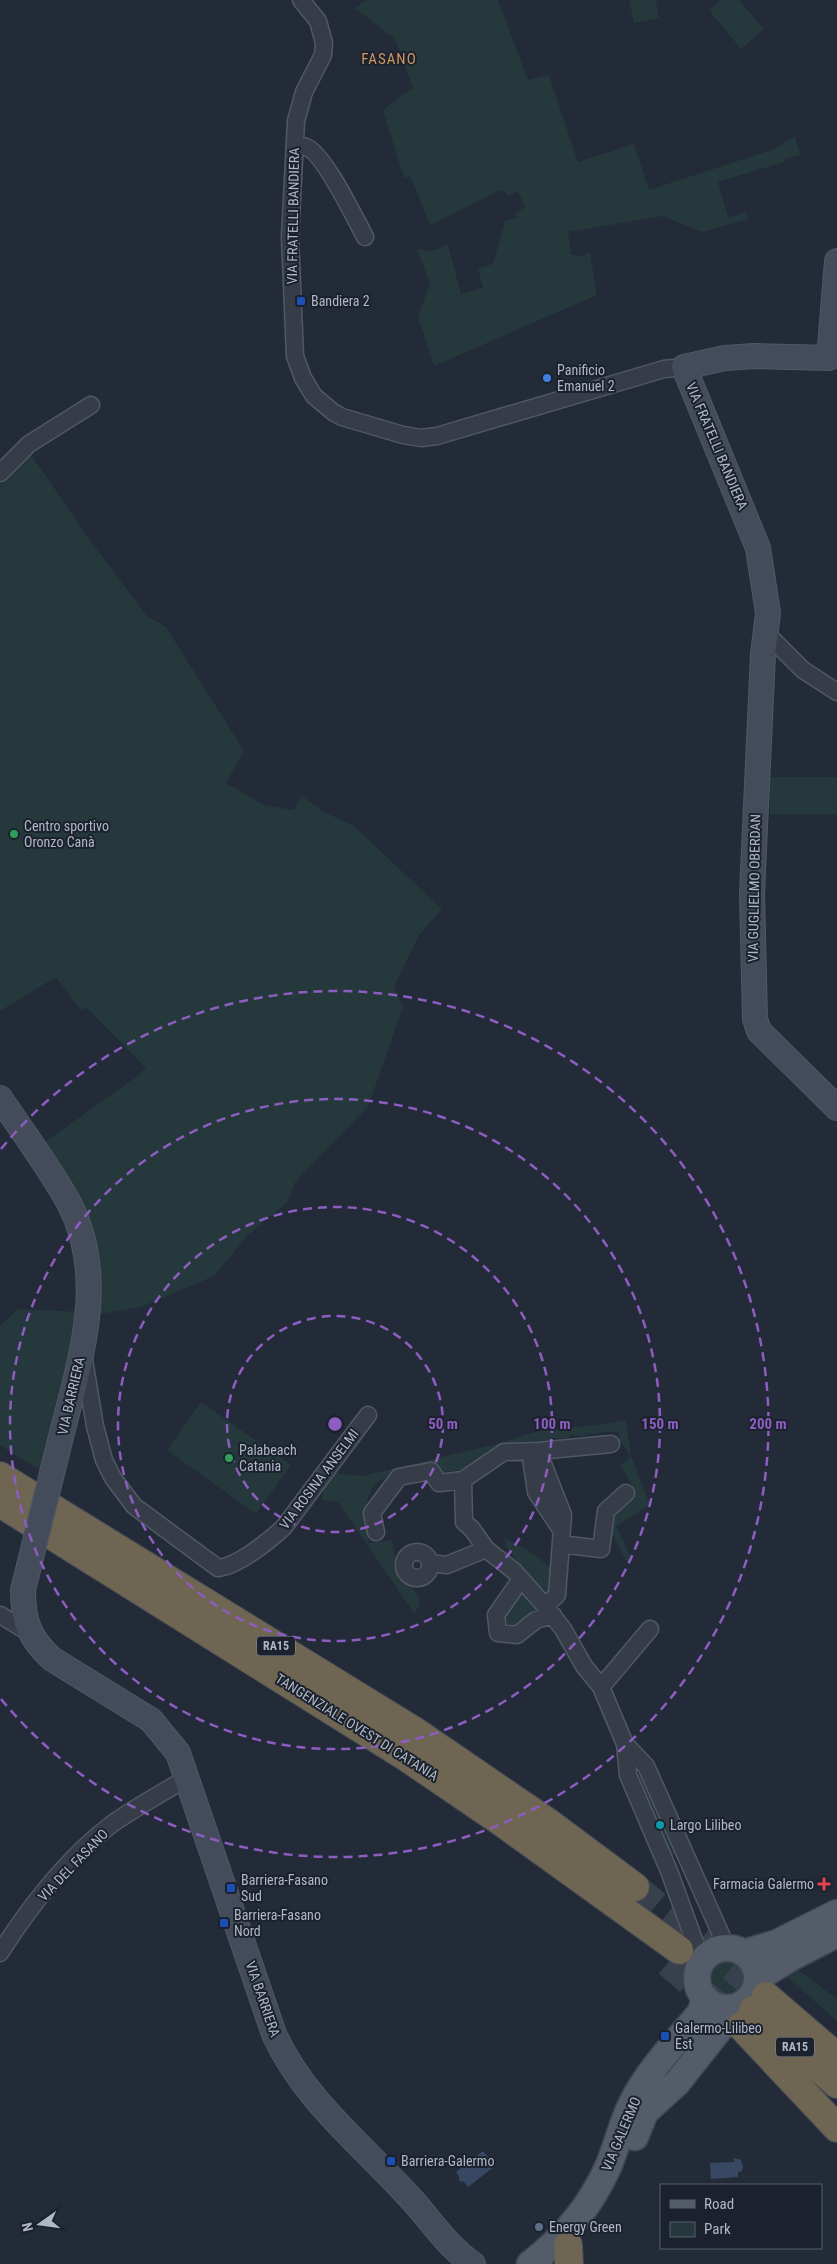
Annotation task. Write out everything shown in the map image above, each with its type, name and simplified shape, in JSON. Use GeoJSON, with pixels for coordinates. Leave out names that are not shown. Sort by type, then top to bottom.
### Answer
{"type":"FeatureCollection","features":[{"type":"Feature","properties":{"kind":"highway","name":"TANGENZIALE OVEST DI CATANIA"},"geometry":{"type":"LineString","coordinates":[[0,1476],[416,1732],[549,1823],[650,1878]]}},
{"type":"Feature","properties":{"kind":"highway","name":"TANGENZIALE OVEST DI CATANIA"},"geometry":{"type":"LineString","coordinates":[[0,1503],[406,1757],[598,1891],[674,1956]]}},
{"type":"Feature","properties":{"kind":"highway"},"geometry":{"type":"LineString","coordinates":[[755,2000],[837,2036]]}},
{"type":"Feature","properties":{"kind":"highway"},"geometry":{"type":"LineString","coordinates":[[755,2000],[837,2128]]}},
{"type":"Feature","properties":{"kind":"highway","name":"RA15"},"geometry":{"type":"LineString","coordinates":[[755,2000],[837,2057]]}},
{"type":"Feature","properties":{"kind":"highway","name":"RA15"},"geometry":{"type":"LineString","coordinates":[[755,2000],[837,2084]]}},
{"type":"Feature","properties":{"kind":"main road"},"geometry":{"type":"LineString","coordinates":[[684,367],[725,358],[755,356],[833,359],[837,261]]}},
{"type":"Feature","properties":{"kind":"main road","name":"VIA FRATELLI BANDIERA"},"geometry":{"type":"LineString","coordinates":[[684,367],[758,548],[768,613],[767,634]]}},
{"type":"Feature","properties":{"kind":"main road","name":"VIA GUGLIELMO OBERDAN"},"geometry":{"type":"LineString","coordinates":[[767,634],[764,654],[752,893],[755,1019],[759,1031],[837,1108]]}},
{"type":"Feature","properties":{"kind":"main road","name":"VIA BARRIERA"},"geometry":{"type":"LineString","coordinates":[[0,1098],[69,1204],[86,1253],[88,1275],[88,1315],[82,1350],[23,1590],[23,1604],[30,1633],[38,1646],[52,1659],[152,1720],[178,1753],[274,2034],[284,2057],[314,2098],[444,2236],[460,2263]]}},
{"type":"Feature","properties":{"kind":"main road"},"geometry":{"type":"LineString","coordinates":[[736,1950],[754,1964],[755,2000],[720,2008],[705,1998],[698,1984],[699,1967],[710,1953],[777,1943],[837,1913]]}},
{"type":"Feature","properties":{"kind":"main road","name":"VIA GALERMO"},"geometry":{"type":"LineString","coordinates":[[565,2258],[607,2197],[645,2112],[677,2083],[794,1956],[837,1934]]}},
{"type":"Feature","properties":{"kind":"main road","name":"VIA GALERMO"},"geometry":{"type":"LineString","coordinates":[[530,2264],[558,2240],[589,2203],[608,2166],[632,2104],[646,2079],[700,2012],[705,1998]]}},
{"type":"Feature","properties":{"kind":"street","name":"VIA FRATELLI BANDIERA"},"geometry":{"type":"LineString","coordinates":[[301,0],[318,21],[324,43],[323,55],[300,105],[296,121],[290,238],[295,356],[302,378],[314,396],[337,414],[403,435],[421,438],[437,436],[664,369],[684,367]]}},
{"type":"Feature","properties":{"kind":"street"},"geometry":{"type":"LineString","coordinates":[[294,146],[307,147],[318,156],[348,203],[365,238]]}},
{"type":"Feature","properties":{"kind":"street"},"geometry":{"type":"LineString","coordinates":[[0,473],[29,444],[91,405]]}},
{"type":"Feature","properties":{"kind":"street"},"geometry":{"type":"LineString","coordinates":[[767,634],[803,670],[837,692]]}},
{"type":"Feature","properties":{"kind":"street","name":"VIA ROSINA ANSELMI"},"geometry":{"type":"LineString","coordinates":[[82,1350],[95,1426],[104,1460],[113,1478],[134,1506],[218,1568],[252,1552],[270,1540],[284,1527],[368,1415]]}},
{"type":"Feature","properties":{"kind":"street"},"geometry":{"type":"LineString","coordinates":[[376,1532],[372,1513],[399,1477],[431,1471],[440,1483],[463,1480],[504,1452],[611,1444]]}},
{"type":"Feature","properties":{"kind":"street"},"geometry":{"type":"LineString","coordinates":[[521,1579],[496,1615],[498,1633],[517,1635],[549,1610],[557,1595],[563,1515],[534,1451]]}},
{"type":"Feature","properties":{"kind":"street"},"geometry":{"type":"LineString","coordinates":[[463,1480],[464,1522],[472,1529],[486,1550],[521,1579],[549,1610],[584,1666],[601,1687],[625,1744],[628,1775],[650,1878],[697,1948],[699,1967]]}},
{"type":"Feature","properties":{"kind":"street"},"geometry":{"type":"LineString","coordinates":[[562,1538],[601,1549],[606,1511],[626,1493]]}},
{"type":"Feature","properties":{"kind":"street"},"geometry":{"type":"LineString","coordinates":[[430,1562],[446,1565],[486,1550]]}},
{"type":"Feature","properties":{"kind":"street","name":"VIA BARRIERA"},"geometry":{"type":"LineString","coordinates":[[0,1615],[30,1633]]}},
{"type":"Feature","properties":{"kind":"street"},"geometry":{"type":"LineString","coordinates":[[601,1687],[650,1629]]}},
{"type":"Feature","properties":{"kind":"street"},"geometry":{"type":"LineString","coordinates":[[625,1744],[646,1766],[688,1862],[736,1950]]}},
{"type":"Feature","properties":{"kind":"street","name":"VIA DEL FASANO"},"geometry":{"type":"LineString","coordinates":[[0,1953],[16,1927],[48,1888],[94,1839],[114,1823],[188,1778]]}},
{"type":"Feature","properties":{"kind":"street"},"geometry":{"type":"LineString","coordinates":[[650,1878],[688,1862]]}},
{"type":"Feature","properties":{"kind":"green space"},"geometry":{"type":"Polygon","coordinates":[[[366,0],[498,0],[528,80],[549,75],[578,162],[634,144],[649,190],[774,149],[795,136],[800,155],[784,159],[784,162],[718,182],[728,217],[746,212],[748,219],[702,232],[663,216],[568,232],[571,254],[581,256],[590,253],[597,295],[434,366],[418,317],[430,283],[417,249],[431,251],[448,245],[461,294],[483,288],[478,268],[493,264],[505,221],[517,218],[515,213],[525,207],[518,191],[508,196],[501,190],[430,225],[410,176],[404,178],[383,110],[413,88],[395,39],[355,8],[366,0]]]}},
{"type":"Feature","properties":{"kind":"green space"},"geometry":{"type":"Polygon","coordinates":[[[629,0],[656,0],[659,18],[634,23],[629,0]]]}},
{"type":"Feature","properties":{"kind":"green space"},"geometry":{"type":"Polygon","coordinates":[[[721,0],[739,0],[764,29],[741,49],[709,10],[721,0]]]}},
{"type":"Feature","properties":{"kind":"green space"},"geometry":{"type":"Polygon","coordinates":[[[26,455],[32,456],[91,542],[147,616],[166,627],[244,751],[226,783],[264,805],[293,810],[302,796],[322,811],[354,826],[442,909],[419,935],[394,987],[403,1007],[368,1107],[295,1182],[287,1203],[248,1235],[214,1276],[141,1307],[100,1314],[98,1269],[42,1144],[146,1068],[86,1007],[81,1010],[56,977],[0,1011],[0,485],[26,455]]]}},
{"type":"Feature","properties":{"kind":"green space"},"geometry":{"type":"Polygon","coordinates":[[[770,777],[837,777],[837,814],[770,815],[770,777]]]}},
{"type":"Feature","properties":{"kind":"green space"},"geometry":{"type":"Polygon","coordinates":[[[18,1309],[79,1312],[40,1470],[0,1445],[0,1326],[18,1309]]]}},
{"type":"Feature","properties":{"kind":"green space","name":"Palabeach Catania"},"geometry":{"type":"Polygon","coordinates":[[[201,1402],[291,1465],[256,1514],[167,1450],[201,1402]]]}},
{"type":"Feature","properties":{"kind":"green space"},"geometry":{"type":"Polygon","coordinates":[[[626,1420],[631,1456],[619,1440],[619,1432],[603,1432],[593,1435],[590,1433],[584,1436],[570,1435],[569,1438],[519,1442],[517,1444],[505,1442],[548,1430],[626,1420]]]}},
{"type":"Feature","properties":{"kind":"green space"},"geometry":{"type":"Polygon","coordinates":[[[505,1442],[479,1461],[463,1469],[403,1473],[390,1476],[379,1482],[370,1492],[366,1509],[369,1543],[392,1540],[400,1570],[419,1600],[420,1605],[414,1613],[338,1502],[322,1500],[325,1480],[337,1473],[362,1476],[505,1442]]]}},
{"type":"Feature","properties":{"kind":"green space"},"geometry":{"type":"Polygon","coordinates":[[[631,1456],[650,1505],[616,1526],[632,1559],[628,1564],[610,1530],[611,1516],[635,1490],[621,1466],[631,1456]]]}},
{"type":"Feature","properties":{"kind":"green space"},"geometry":{"type":"Polygon","coordinates":[[[505,1538],[526,1549],[555,1574],[552,1586],[547,1591],[541,1590],[506,1547],[505,1538]]]}},
{"type":"Feature","properties":{"kind":"green space"},"geometry":{"type":"Polygon","coordinates":[[[516,1594],[524,1594],[537,1610],[517,1628],[503,1625],[502,1616],[516,1594]]]}},
{"type":"Feature","properties":{"kind":"green space"},"geometry":{"type":"Polygon","coordinates":[[[639,1773],[643,1776],[676,1850],[676,1854],[673,1856],[669,1853],[636,1774],[639,1773]]]}},
{"type":"Feature","properties":{"kind":"green space"},"geometry":{"type":"Polygon","coordinates":[[[728,1960],[740,1966],[746,1978],[740,1990],[728,1996],[716,1990],[710,1978],[716,1966],[728,1960]]]}},
{"type":"Feature","properties":{"kind":"green space"},"geometry":{"type":"Polygon","coordinates":[[[794,1967],[837,1999],[837,2021],[785,1975],[794,1967]]]}},
{"type":"Feature","properties":{"kind":"water"},"geometry":{"type":"Polygon","coordinates":[[[483,2151],[495,2166],[468,2187],[464,2182],[459,2181],[459,2176],[456,2172],[483,2151]]]}},
{"type":"Feature","properties":{"kind":"water"},"geometry":{"type":"Polygon","coordinates":[[[734,2158],[741,2160],[743,2166],[742,2171],[738,2172],[738,2177],[711,2179],[710,2163],[734,2162],[734,2158]]]}},
{"type":"Feature","properties":{"kind":"tunnel"},"geometry":{"type":"LineString","coordinates":[[635,1887],[766,1996]]}},
{"type":"Feature","properties":{"kind":"tunnel"},"geometry":{"type":"LineString","coordinates":[[668,1963],[741,2026]]}},
{"type":"Feature","properties":{"kind":"place","name":"Bandiera 2"},"geometry":{"type":"Point","coordinates":[301,301]}},
{"type":"Feature","properties":{"kind":"place","name":"Panificio Emanuel 2"},"geometry":{"type":"Point","coordinates":[547,378]}},
{"type":"Feature","properties":{"kind":"place","name":"Centro sportivo Oronzo Canà"},"geometry":{"type":"Point","coordinates":[14,834]}},
{"type":"Feature","properties":{"kind":"place","name":"Palabeach Catania"},"geometry":{"type":"Point","coordinates":[229,1458]}},
{"type":"Feature","properties":{"kind":"place","name":"Largo Lilibeo"},"geometry":{"type":"Point","coordinates":[660,1825]}},
{"type":"Feature","properties":{"kind":"place","name":"Farmacia Galermo"},"geometry":{"type":"Point","coordinates":[824,1884]}},
{"type":"Feature","properties":{"kind":"place","name":"Barriera-Fasano Sud"},"geometry":{"type":"Point","coordinates":[231,1888]}},
{"type":"Feature","properties":{"kind":"place","name":"Barriera-Fasano Nord"},"geometry":{"type":"Point","coordinates":[224,1923]}},
{"type":"Feature","properties":{"kind":"place","name":"Galermo-Lilibeo Est"},"geometry":{"type":"Point","coordinates":[665,2036]}},
{"type":"Feature","properties":{"kind":"place","name":"Barriera-Galermo"},"geometry":{"type":"Point","coordinates":[391,2161]}},
{"type":"Feature","properties":{"kind":"place","name":"Energy Green"},"geometry":{"type":"Point","coordinates":[539,2227]}},
{"type":"Feature","properties":{"kind":"district","name":"FASANO"},"geometry":{"type":"Point","coordinates":[389,59]}}]}
